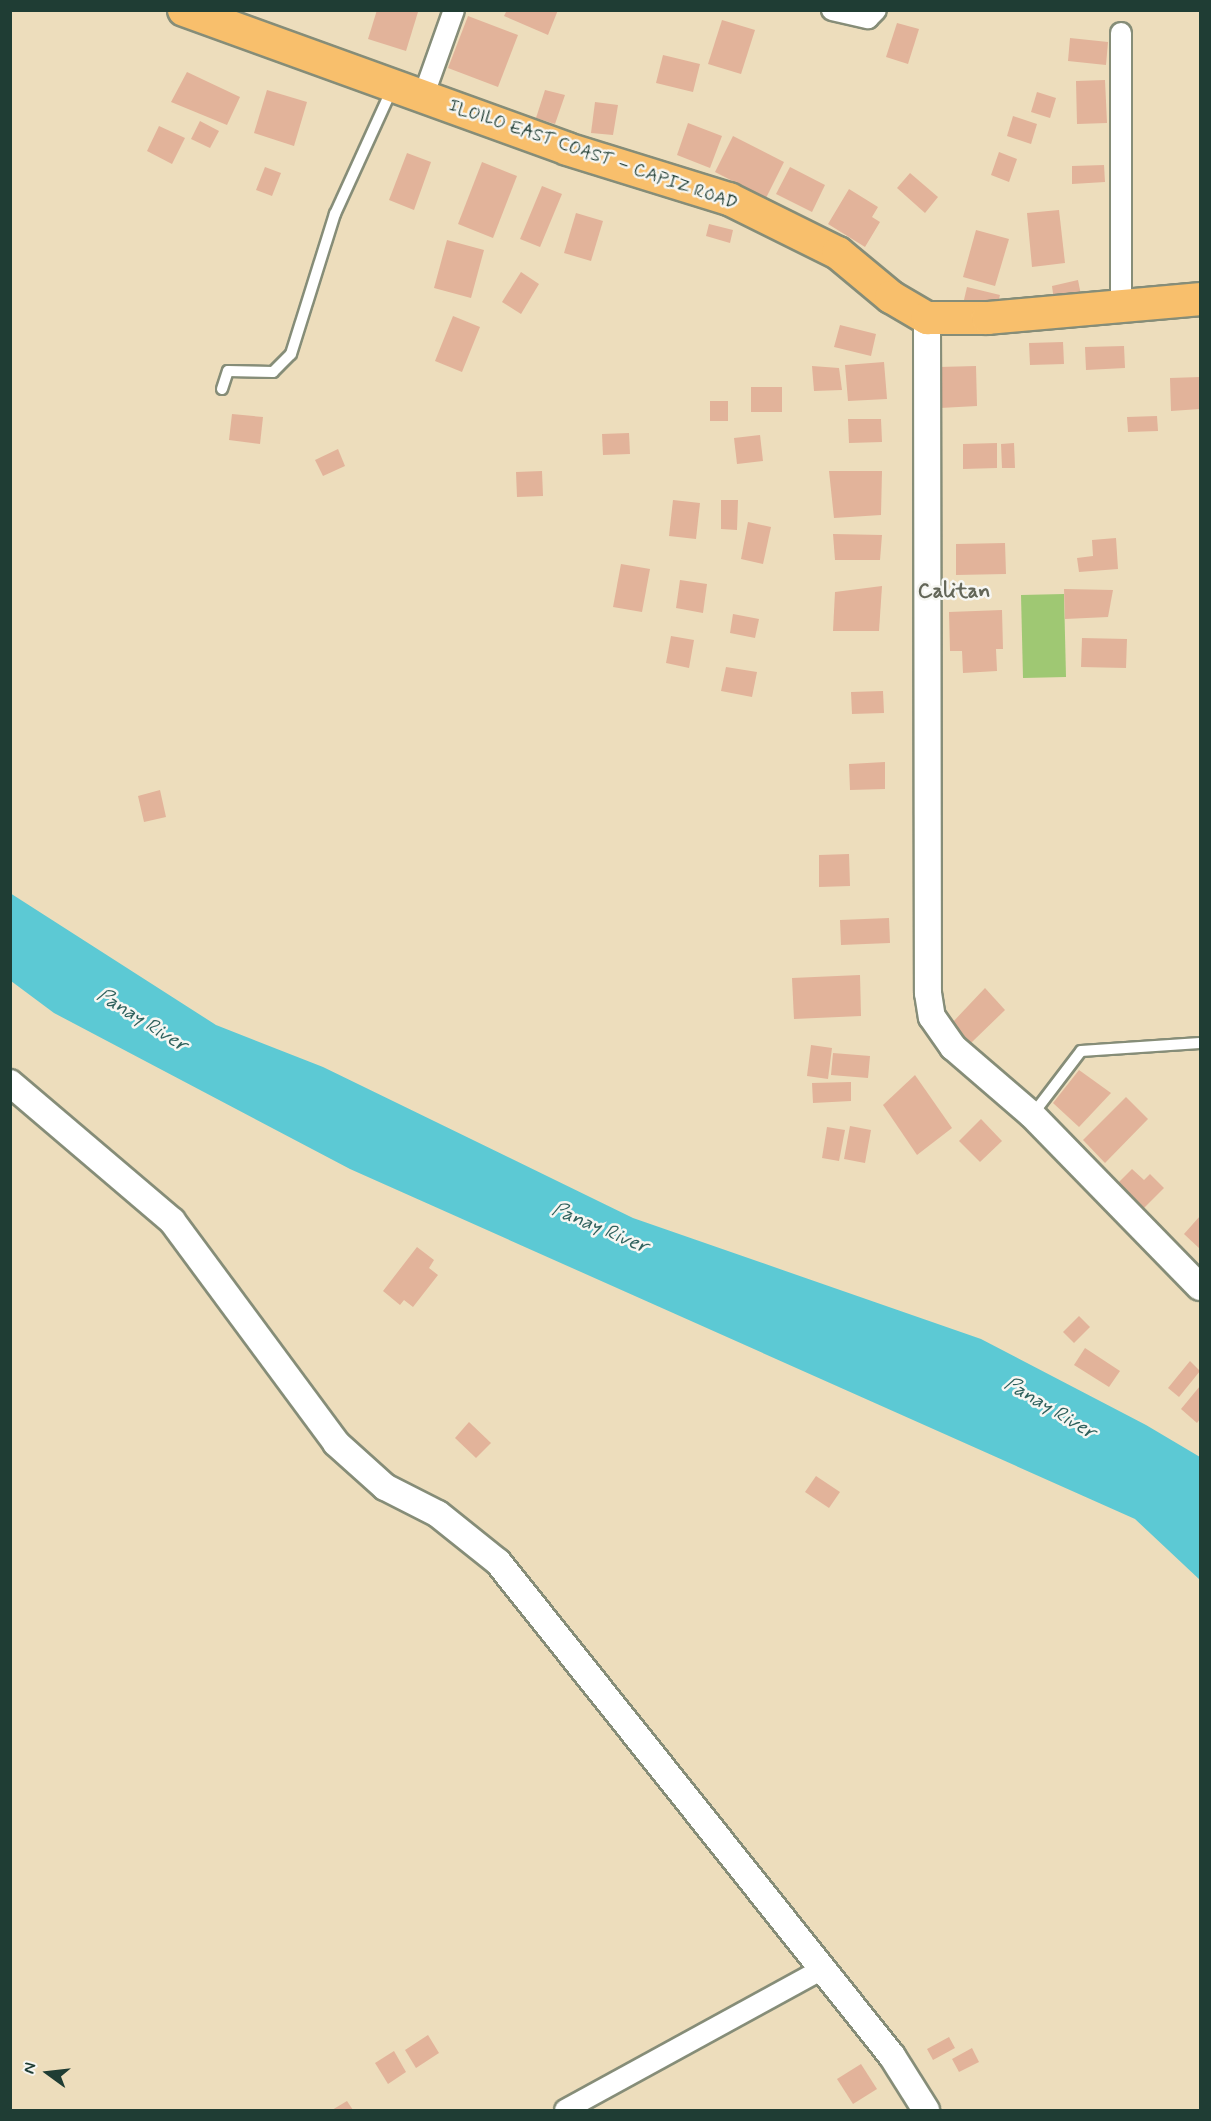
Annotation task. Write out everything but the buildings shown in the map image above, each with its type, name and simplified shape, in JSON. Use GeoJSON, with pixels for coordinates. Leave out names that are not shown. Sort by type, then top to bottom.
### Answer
{"type":"FeatureCollection","features":[{"type":"Feature","properties":{"kind":"main road","name":"ILOILO EAST COAST – CAPIZ ROAD"},"geometry":{"type":"LineString","coordinates":[[184,10],[567,148],[729,199],[838,253],[891,297],[927,318]]}},
{"type":"Feature","properties":{"kind":"main road"},"geometry":{"type":"LineString","coordinates":[[927,318],[988,318],[1200,299]]}},
{"type":"Feature","properties":{"kind":"street"},"geometry":{"type":"LineString","coordinates":[[423,97],[454,10]]}},
{"type":"Feature","properties":{"kind":"street"},"geometry":{"type":"LineString","coordinates":[[832,10],[868,18],[876,10]]}},
{"type":"Feature","properties":{"kind":"street"},"geometry":{"type":"LineString","coordinates":[[1120,305],[1121,33]]}},
{"type":"Feature","properties":{"kind":"street"},"geometry":{"type":"LineString","coordinates":[[927,318],[928,993],[932,1017],[953,1047],[1032,1115],[1200,1287]]}},
{"type":"Feature","properties":{"kind":"street"},"geometry":{"type":"LineString","coordinates":[[10,1083],[172,1221],[336,1443],[385,1487],[438,1514],[498,1562],[824,1968],[892,2056],[926,2110]]}},
{"type":"Feature","properties":{"kind":"street"},"geometry":{"type":"LineString","coordinates":[[565,2110],[824,1968]]}},
{"type":"Feature","properties":{"kind":"lane"},"geometry":{"type":"LineString","coordinates":[[222,389],[228,371],[273,372],[291,354],[335,214],[393,87]]}},
{"type":"Feature","properties":{"kind":"lane"},"geometry":{"type":"LineString","coordinates":[[1032,1115],[1081,1051],[1170,1042],[1200,1043]]}},
{"type":"Feature","properties":{"kind":"green space"},"geometry":{"type":"Polygon","coordinates":[[[1064,594],[1066,677],[1023,678],[1021,595],[1064,594]]]}},
{"type":"Feature","properties":{"kind":"water","name":"Panay River"},"geometry":{"type":"Polygon","coordinates":[[[10,893],[216,1025],[323,1067],[633,1218],[981,1339],[1146,1425],[1200,1457],[1200,1580],[1135,1519],[350,1169],[54,1013],[11,981],[10,893]]]}},
{"type":"Feature","properties":{"kind":"district","name":"Calitan"},"geometry":{"type":"Point","coordinates":[954,591]}}]}
